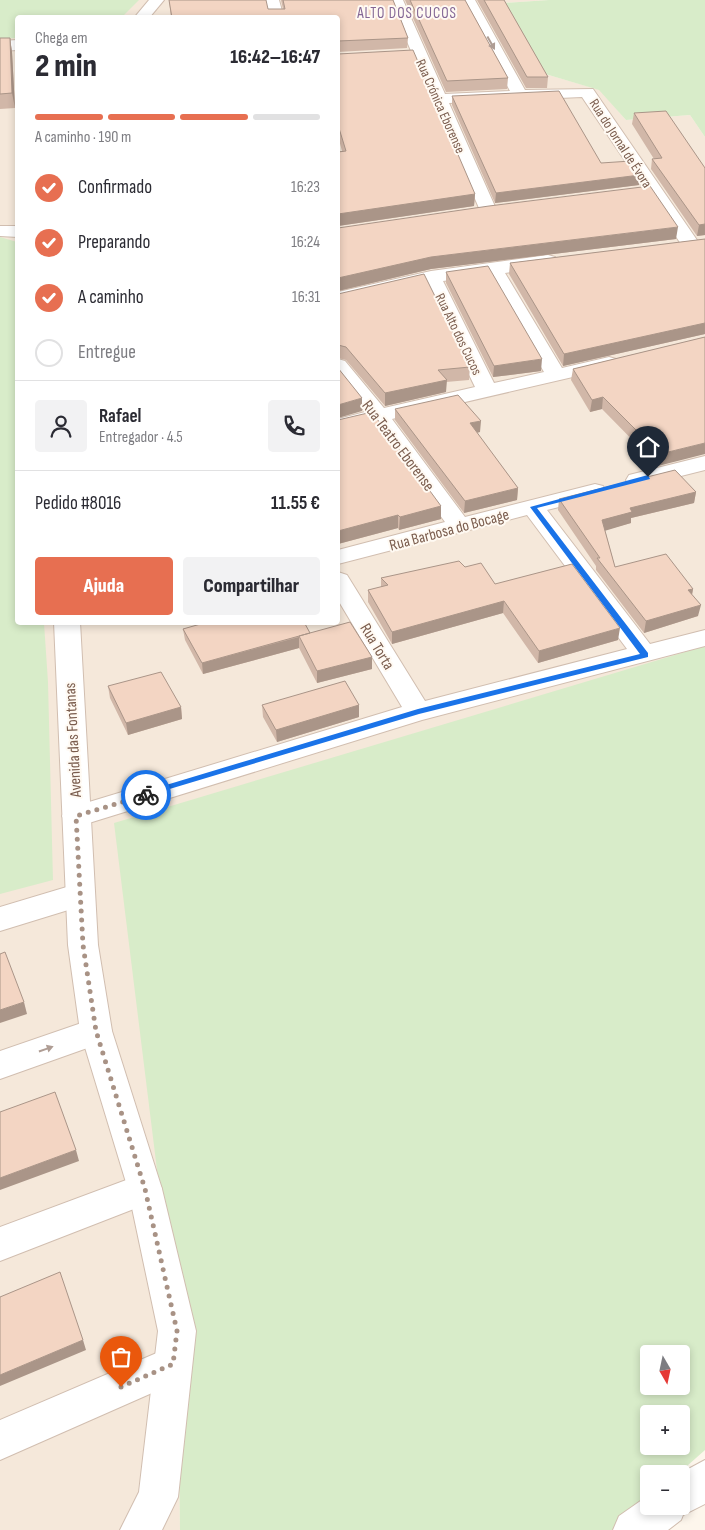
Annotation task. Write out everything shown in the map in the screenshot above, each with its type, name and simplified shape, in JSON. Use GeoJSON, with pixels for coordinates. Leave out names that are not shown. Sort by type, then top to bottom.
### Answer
{"type":"FeatureCollection","features":[{"type":"Feature","properties":{"kind":"street"},"geometry":{"type":"LineString","coordinates":[[144,15],[157,0]]}},
{"type":"Feature","properties":{"kind":"street"},"geometry":{"type":"LineString","coordinates":[[272,0],[276,15]]}},
{"type":"Feature","properties":{"kind":"street","name":"Rua Crónica Eborense"},"geometry":{"type":"LineString","coordinates":[[396,0],[488,211]]}},
{"type":"Feature","properties":{"kind":"street"},"geometry":{"type":"LineString","coordinates":[[468,0],[520,95]]}},
{"type":"Feature","properties":{"kind":"street"},"geometry":{"type":"LineString","coordinates":[[0,46],[15,45]]}},
{"type":"Feature","properties":{"kind":"street"},"geometry":{"type":"LineString","coordinates":[[400,55],[418,54]]}},
{"type":"Feature","properties":{"kind":"street","name":"Rua do Jornal de Évora"},"geometry":{"type":"LineString","coordinates":[[438,99],[587,92],[652,190],[698,242]]}},
{"type":"Feature","properties":{"kind":"street"},"geometry":{"type":"LineString","coordinates":[[632,192],[652,190]]}},
{"type":"Feature","properties":{"kind":"street"},"geometry":{"type":"LineString","coordinates":[[469,214],[508,208]]}},
{"type":"Feature","properties":{"kind":"street"},"geometry":{"type":"LineString","coordinates":[[0,231],[15,232]]}},
{"type":"Feature","properties":{"kind":"street"},"geometry":{"type":"LineString","coordinates":[[670,246],[698,242]]}},
{"type":"Feature","properties":{"kind":"street"},"geometry":{"type":"LineString","coordinates":[[340,298],[431,277],[562,260]]}},
{"type":"Feature","properties":{"kind":"street"},"geometry":{"type":"LineString","coordinates":[[493,268],[556,375]]}},
{"type":"Feature","properties":{"kind":"street","name":"Rua Alto dos Cucos"},"geometry":{"type":"LineString","coordinates":[[431,277],[487,391]]}},
{"type":"Feature","properties":{"kind":"street"},"geometry":{"type":"LineString","coordinates":[[340,425],[630,358]]}},
{"type":"Feature","properties":{"kind":"street","name":"Rua Teatro Eborense"},"geometry":{"type":"LineString","coordinates":[[340,368],[460,526]]}},
{"type":"Feature","properties":{"kind":"street","name":"Rua Barbosa do Bocage"},"geometry":{"type":"LineString","coordinates":[[340,556],[705,463]]}},
{"type":"Feature","properties":{"kind":"street"},"geometry":{"type":"LineString","coordinates":[[533,507],[645,655]]}},
{"type":"Feature","properties":{"kind":"street","name":"Rua Torta"},"geometry":{"type":"LineString","coordinates":[[340,583],[418,712]]}},
{"type":"Feature","properties":{"kind":"street","name":"Avenida das Fontanas"},"geometry":{"type":"LineString","coordinates":[[67,625],[83,945],[96,1031],[145,1189],[177,1331],[158,1497],[140,1530]]}},
{"type":"Feature","properties":{"kind":"street"},"geometry":{"type":"LineString","coordinates":[[76,816],[418,712],[705,638]]}},
{"type":"Feature","properties":{"kind":"street"},"geometry":{"type":"LineString","coordinates":[[0,919],[80,896]]}},
{"type":"Feature","properties":{"kind":"street"},"geometry":{"type":"LineString","coordinates":[[0,1065],[96,1031]]}},
{"type":"Feature","properties":{"kind":"street"},"geometry":{"type":"LineString","coordinates":[[0,1244],[145,1189]]}},
{"type":"Feature","properties":{"kind":"street"},"geometry":{"type":"LineString","coordinates":[[0,1440],[173,1364]]}},
{"type":"Feature","properties":{"kind":"street"},"geometry":{"type":"LineString","coordinates":[[690,1490],[705,1480]]}},
{"type":"Feature","properties":{"kind":"street"},"geometry":{"type":"LineString","coordinates":[[633,1530],[654,1515]]}},
{"type":"Feature","properties":{"kind":"shaded area"},"geometry":{"type":"Polygon","coordinates":[[[0,0],[549,0],[504,3],[542,73],[600,90],[626,120],[690,115],[705,137],[705,646],[177,1331],[180,1530],[0,1530],[0,0]]]}},
{"type":"Feature","properties":{"kind":"green space"},"geometry":{"type":"Polygon","coordinates":[[[0,0],[139,0],[124,15],[15,15],[15,38],[0,39],[0,0]]]}},
{"type":"Feature","properties":{"kind":"green space"},"geometry":{"type":"Polygon","coordinates":[[[549,0],[705,0],[705,137],[690,115],[626,120],[599,90],[542,73],[503,3],[549,0]]]}},
{"type":"Feature","properties":{"kind":"green space"},"geometry":{"type":"Polygon","coordinates":[[[0,237],[15,241],[15,625],[44,625],[48,682],[53,880],[0,894],[0,237]]]}},
{"type":"Feature","properties":{"kind":"green space"},"geometry":{"type":"Polygon","coordinates":[[[705,646],[705,1450],[688,1465],[640,1465],[640,1507],[612,1530],[180,1530],[177,1331],[114,823],[705,646]]]}},
{"type":"Feature","properties":{"kind":"building"},"geometry":{"type":"Polygon","coordinates":[[[169,0],[266,0],[268,9],[285,9],[283,0],[393,0],[408,38],[340,41],[340,15],[172,15],[169,0]]]}},
{"type":"Feature","properties":{"kind":"building"},"geometry":{"type":"Polygon","coordinates":[[[410,0],[465,0],[508,78],[447,81],[410,0]]]}},
{"type":"Feature","properties":{"kind":"building"},"geometry":{"type":"Polygon","coordinates":[[[484,0],[504,0],[548,77],[527,77],[484,0]]]}},
{"type":"Feature","properties":{"kind":"building"},"geometry":{"type":"Polygon","coordinates":[[[0,38],[10,38],[12,93],[0,94],[0,38]]]}},
{"type":"Feature","properties":{"kind":"building"},"geometry":{"type":"Polygon","coordinates":[[[413,50],[475,194],[340,214],[340,152],[346,151],[340,132],[340,54],[413,50]]]}},
{"type":"Feature","properties":{"kind":"building"},"geometry":{"type":"Polygon","coordinates":[[[559,91],[601,163],[631,161],[640,175],[496,193],[452,96],[559,91]]]}},
{"type":"Feature","properties":{"kind":"building"},"geometry":{"type":"Polygon","coordinates":[[[666,111],[705,168],[705,224],[699,225],[652,159],[662,158],[634,113],[666,111]]]}},
{"type":"Feature","properties":{"kind":"building"},"geometry":{"type":"Polygon","coordinates":[[[650,186],[678,227],[431,257],[340,278],[340,228],[489,206],[650,186]]]}},
{"type":"Feature","properties":{"kind":"building"},"geometry":{"type":"Polygon","coordinates":[[[705,239],[705,323],[564,354],[510,263],[705,239]]]}},
{"type":"Feature","properties":{"kind":"building"},"geometry":{"type":"Polygon","coordinates":[[[488,266],[542,359],[494,366],[446,272],[488,266]]]}},
{"type":"Feature","properties":{"kind":"building"},"geometry":{"type":"Polygon","coordinates":[[[424,274],[470,367],[438,370],[447,380],[385,393],[346,347],[340,346],[340,294],[424,274]]]}},
{"type":"Feature","properties":{"kind":"building"},"geometry":{"type":"Polygon","coordinates":[[[705,337],[705,443],[660,454],[603,397],[592,400],[573,369],[705,337]]]}},
{"type":"Feature","properties":{"kind":"building"},"geometry":{"type":"Polygon","coordinates":[[[340,370],[362,398],[340,404],[340,370]]]}},
{"type":"Feature","properties":{"kind":"building"},"geometry":{"type":"Polygon","coordinates":[[[458,395],[481,421],[470,423],[518,488],[465,501],[395,409],[458,395]]]}},
{"type":"Feature","properties":{"kind":"building"},"geometry":{"type":"Polygon","coordinates":[[[372,412],[441,506],[340,530],[340,420],[372,412]]]}},
{"type":"Feature","properties":{"kind":"building"},"geometry":{"type":"Polygon","coordinates":[[[675,470],[696,492],[630,508],[632,512],[602,520],[615,567],[666,554],[693,589],[688,590],[701,605],[646,621],[597,558],[600,558],[559,499],[675,470]]]}},
{"type":"Feature","properties":{"kind":"building"},"geometry":{"type":"Polygon","coordinates":[[[459,561],[465,567],[481,563],[495,584],[572,564],[620,628],[539,651],[504,601],[392,632],[368,590],[388,585],[381,578],[459,561]]]}},
{"type":"Feature","properties":{"kind":"building"},"geometry":{"type":"Polygon","coordinates":[[[350,622],[372,657],[317,671],[299,636],[350,622]]]}},
{"type":"Feature","properties":{"kind":"building"},"geometry":{"type":"Polygon","coordinates":[[[197,625],[306,625],[310,633],[202,663],[183,629],[197,625]]]}},
{"type":"Feature","properties":{"kind":"building"},"geometry":{"type":"Polygon","coordinates":[[[161,672],[181,707],[126,723],[108,686],[161,672]]]}},
{"type":"Feature","properties":{"kind":"building"},"geometry":{"type":"Polygon","coordinates":[[[345,681],[359,705],[276,730],[262,705],[345,681]]]}},
{"type":"Feature","properties":{"kind":"building"},"geometry":{"type":"Polygon","coordinates":[[[5,952],[24,1002],[0,1010],[0,954],[5,952]]]}},
{"type":"Feature","properties":{"kind":"building"},"geometry":{"type":"Polygon","coordinates":[[[55,1092],[76,1150],[0,1178],[0,1112],[55,1092]]]}},
{"type":"Feature","properties":{"kind":"building"},"geometry":{"type":"Polygon","coordinates":[[[60,1272],[83,1340],[0,1375],[0,1297],[60,1272]]]}},
{"type":"Feature","properties":{"kind":"way so far"},"geometry":{"type":"LineString","coordinates":[[121,1387],[173,1364],[177,1331],[145,1189],[96,1031],[83,945],[76,816],[146,795]]}},
{"type":"Feature","properties":{"kind":"district","name":"ALTO DOS CUCOS"},"geometry":{"type":"Point","coordinates":[407,13]}},
{"type":"Feature","properties":{"kind":"route"},"geometry":{"type":"LineString","coordinates":[[146,795],[418,712],[645,655],[533,507],[648,477]]}}]}
